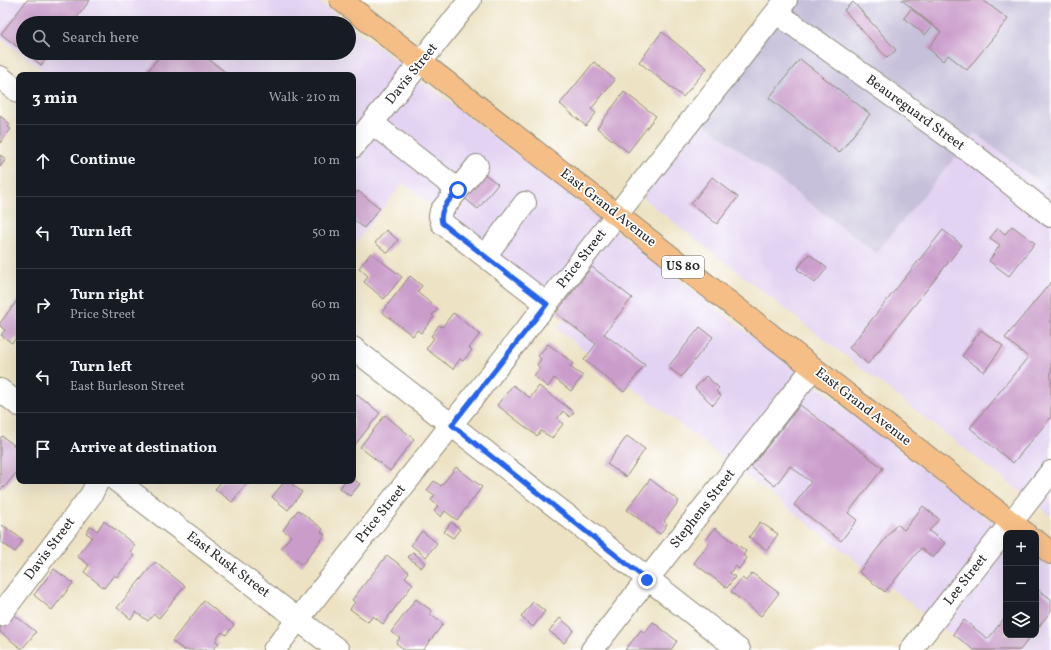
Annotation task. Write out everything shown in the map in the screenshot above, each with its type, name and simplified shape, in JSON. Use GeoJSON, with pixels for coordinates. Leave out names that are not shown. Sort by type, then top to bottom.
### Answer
{"type":"FeatureCollection","features":[{"type":"Feature","properties":{"kind":"highway","name":"East Grand Avenue"},"geometry":{"type":"LineString","coordinates":[[341,0],[1018,528]]}},
{"type":"Feature","properties":{"kind":"highway"},"geometry":{"type":"LineString","coordinates":[[1039,543],[1051,553]]}},
{"type":"Feature","properties":{"kind":"street","name":"Davis Street"},"geometry":{"type":"LineString","coordinates":[[356,143],[470,0]]}},
{"type":"Feature","properties":{"kind":"street","name":"Price Street"},"geometry":{"type":"LineString","coordinates":[[274,650],[782,7]]}},
{"type":"Feature","properties":{"kind":"street","name":"Beaureguard Street"},"geometry":{"type":"LineString","coordinates":[[782,7],[1051,216]]}},
{"type":"Feature","properties":{"kind":"street"},"geometry":{"type":"LineString","coordinates":[[0,77],[16,90]]}},
{"type":"Feature","properties":{"kind":"street"},"geometry":{"type":"LineString","coordinates":[[372,123],[458,190]]}},
{"type":"Feature","properties":{"kind":"street"},"geometry":{"type":"LineString","coordinates":[[477,166],[441,211],[440,216],[442,223],[547,304]]}},
{"type":"Feature","properties":{"kind":"street"},"geometry":{"type":"LineString","coordinates":[[485,256],[526,202]]}},
{"type":"Feature","properties":{"kind":"street"},"geometry":{"type":"LineString","coordinates":[[356,350],[647,580],[739,650]]}},
{"type":"Feature","properties":{"kind":"street","name":"Stephens Street"},"geometry":{"type":"LineString","coordinates":[[592,650],[813,368]]}},
{"type":"Feature","properties":{"kind":"street"},"geometry":{"type":"LineString","coordinates":[[0,390],[16,403]]}},
{"type":"Feature","properties":{"kind":"street","name":"Lee Street"},"geometry":{"type":"LineString","coordinates":[[911,650],[1018,528],[1051,472]]}},
{"type":"Feature","properties":{"kind":"street","name":"Davis Street"},"geometry":{"type":"LineString","coordinates":[[0,616],[91,495],[96,484]]}},
{"type":"Feature","properties":{"kind":"street","name":"East Rusk Street"},"geometry":{"type":"LineString","coordinates":[[121,484],[338,650]]}},
{"type":"Feature","properties":{"kind":"shaded area"},"geometry":{"type":"Polygon","coordinates":[[[0,0],[317,0],[338,16],[16,16],[16,49],[0,37],[0,0]]]}},
{"type":"Feature","properties":{"kind":"shaded area"},"geometry":{"type":"Polygon","coordinates":[[[795,0],[1051,0],[1051,191],[975,133],[876,253],[698,119],[795,0]]]}},
{"type":"Feature","properties":{"kind":"shaded area"},"geometry":{"type":"Polygon","coordinates":[[[356,30],[1003,530],[1003,638],[1039,638],[1039,557],[1051,567],[1051,650],[971,650],[557,329],[569,313],[403,183],[356,242],[356,72],[45,72],[30,60],[356,60],[356,30]]]}},
{"type":"Feature","properties":{"kind":"shaded area"},"geometry":{"type":"Polygon","coordinates":[[[698,119],[876,253],[975,133],[1051,191],[1051,516],[639,195],[698,119]]]}},
{"type":"Feature","properties":{"kind":"building"},"geometry":{"type":"Polygon","coordinates":[[[27,0],[90,0],[78,16],[16,16],[16,46],[1,34],[27,0]]]}},
{"type":"Feature","properties":{"kind":"building"},"geometry":{"type":"Polygon","coordinates":[[[902,0],[983,0],[1008,19],[967,70],[948,55],[943,61],[928,48],[941,32],[902,0]]]}},
{"type":"Feature","properties":{"kind":"building"},"geometry":{"type":"Polygon","coordinates":[[[853,2],[896,50],[887,58],[844,10],[853,2]]]}},
{"type":"Feature","properties":{"kind":"building"},"geometry":{"type":"Polygon","coordinates":[[[911,9],[932,26],[925,35],[904,18],[911,9]]]}},
{"type":"Feature","properties":{"kind":"building"},"geometry":{"type":"Polygon","coordinates":[[[662,32],[707,68],[683,97],[639,62],[662,32]]]}},
{"type":"Feature","properties":{"kind":"building"},"geometry":{"type":"Polygon","coordinates":[[[800,59],[870,114],[839,153],[769,98],[800,59]]]}},
{"type":"Feature","properties":{"kind":"building"},"geometry":{"type":"Polygon","coordinates":[[[35,60],[45,60],[41,65],[35,60]]]}},
{"type":"Feature","properties":{"kind":"building"},"geometry":{"type":"Polygon","coordinates":[[[157,60],[210,60],[225,72],[147,72],[157,60]]]}},
{"type":"Feature","properties":{"kind":"building"},"geometry":{"type":"Polygon","coordinates":[[[594,62],[615,80],[591,109],[596,113],[586,126],[560,104],[594,62]]]}},
{"type":"Feature","properties":{"kind":"building"},"geometry":{"type":"Polygon","coordinates":[[[624,92],[656,116],[628,152],[597,128],[624,92]]]}},
{"type":"Feature","properties":{"kind":"building"},"geometry":{"type":"Polygon","coordinates":[[[0,116],[10,124],[8,127],[11,129],[0,143],[0,116]]]}},
{"type":"Feature","properties":{"kind":"building"},"geometry":{"type":"Polygon","coordinates":[[[0,155],[6,159],[0,167],[0,155]]]}},
{"type":"Feature","properties":{"kind":"building"},"geometry":{"type":"Polygon","coordinates":[[[482,172],[498,184],[478,209],[463,197],[482,172]]]}},
{"type":"Feature","properties":{"kind":"building"},"geometry":{"type":"Polygon","coordinates":[[[712,177],[738,197],[717,224],[691,204],[712,177]]]}},
{"type":"Feature","properties":{"kind":"building"},"geometry":{"type":"Polygon","coordinates":[[[358,191],[380,208],[364,228],[356,221],[356,193],[358,191]]]}},
{"type":"Feature","properties":{"kind":"building"},"geometry":{"type":"Polygon","coordinates":[[[1012,226],[1035,243],[1009,276],[989,261],[1000,245],[990,238],[998,228],[1005,234],[1012,226]]]}},
{"type":"Feature","properties":{"kind":"building"},"geometry":{"type":"Polygon","coordinates":[[[386,230],[398,240],[388,253],[375,243],[386,230]]]}},
{"type":"Feature","properties":{"kind":"building"},"geometry":{"type":"Polygon","coordinates":[[[943,230],[962,245],[868,364],[849,348],[943,230]]]}},
{"type":"Feature","properties":{"kind":"building"},"geometry":{"type":"Polygon","coordinates":[[[371,253],[402,277],[384,299],[364,282],[368,276],[359,268],[371,253]]]}},
{"type":"Feature","properties":{"kind":"building"},"geometry":{"type":"Polygon","coordinates":[[[809,254],[827,268],[815,283],[797,269],[809,254]]]}},
{"type":"Feature","properties":{"kind":"building"},"geometry":{"type":"Polygon","coordinates":[[[592,267],[632,298],[604,334],[645,365],[624,392],[584,360],[596,344],[556,313],[592,267]]]}},
{"type":"Feature","properties":{"kind":"building"},"geometry":{"type":"Polygon","coordinates":[[[410,276],[422,286],[417,292],[438,309],[432,315],[434,317],[421,333],[417,330],[413,336],[382,312],[410,276]]]}},
{"type":"Feature","properties":{"kind":"building"},"geometry":{"type":"Polygon","coordinates":[[[1051,282],[1051,417],[1013,463],[970,428],[1028,357],[1005,338],[1051,282]]]}},
{"type":"Feature","properties":{"kind":"building"},"geometry":{"type":"Polygon","coordinates":[[[16,302],[16,338],[12,343],[1,335],[5,330],[0,326],[0,323],[16,302]]]}},
{"type":"Feature","properties":{"kind":"building"},"geometry":{"type":"Polygon","coordinates":[[[453,313],[480,334],[469,348],[472,350],[463,361],[460,359],[453,369],[426,349],[434,338],[431,336],[439,325],[442,327],[453,313]]]}},
{"type":"Feature","properties":{"kind":"building"},"geometry":{"type":"Polygon","coordinates":[[[700,327],[713,337],[681,377],[668,367],[700,327]]]}},
{"type":"Feature","properties":{"kind":"building"},"geometry":{"type":"Polygon","coordinates":[[[981,330],[1003,346],[984,372],[962,356],[981,330]]]}},
{"type":"Feature","properties":{"kind":"building"},"geometry":{"type":"Polygon","coordinates":[[[548,344],[573,363],[570,367],[583,376],[571,391],[554,378],[548,387],[534,376],[540,368],[537,365],[541,359],[538,356],[548,344]]]}},
{"type":"Feature","properties":{"kind":"building"},"geometry":{"type":"Polygon","coordinates":[[[706,376],[719,388],[716,391],[721,396],[713,405],[695,388],[706,376]]]}},
{"type":"Feature","properties":{"kind":"building"},"geometry":{"type":"Polygon","coordinates":[[[513,385],[530,398],[539,386],[574,412],[570,417],[563,411],[557,419],[563,424],[552,438],[541,431],[537,436],[497,405],[513,385]]]}},
{"type":"Feature","properties":{"kind":"building"},"geometry":{"type":"Polygon","coordinates":[[[356,394],[380,413],[356,443],[356,394]]]}},
{"type":"Feature","properties":{"kind":"building"},"geometry":{"type":"Polygon","coordinates":[[[800,405],[883,468],[848,513],[857,520],[841,541],[794,505],[811,482],[790,466],[775,486],[751,467],[800,405]]]}},
{"type":"Feature","properties":{"kind":"building"},"geometry":{"type":"Polygon","coordinates":[[[385,415],[414,439],[390,471],[360,447],[385,415]]]}},
{"type":"Feature","properties":{"kind":"building"},"geometry":{"type":"Polygon","coordinates":[[[2,436],[16,447],[16,473],[4,488],[3,487],[0,490],[0,439],[2,436]]]}},
{"type":"Feature","properties":{"kind":"building"},"geometry":{"type":"Polygon","coordinates":[[[627,436],[645,449],[626,477],[607,464],[627,436]]]}},
{"type":"Feature","properties":{"kind":"building"},"geometry":{"type":"Polygon","coordinates":[[[456,467],[482,487],[457,520],[445,511],[441,517],[434,511],[438,506],[431,500],[435,495],[427,490],[434,481],[441,486],[456,467]]]}},
{"type":"Feature","properties":{"kind":"building"},"geometry":{"type":"Polygon","coordinates":[[[650,479],[679,501],[664,521],[667,524],[660,534],[627,510],[650,479]]]}},
{"type":"Feature","properties":{"kind":"building"},"geometry":{"type":"Polygon","coordinates":[[[356,481],[360,484],[350,496],[340,488],[343,484],[356,484],[356,481]]]}},
{"type":"Feature","properties":{"kind":"building"},"geometry":{"type":"Polygon","coordinates":[[[219,484],[246,484],[232,502],[215,489],[219,484]]]}},
{"type":"Feature","properties":{"kind":"building"},"geometry":{"type":"Polygon","coordinates":[[[283,484],[292,484],[302,492],[288,510],[272,497],[283,484]]]}},
{"type":"Feature","properties":{"kind":"building"},"geometry":{"type":"Polygon","coordinates":[[[923,506],[939,519],[929,531],[945,543],[933,558],[921,548],[885,592],[859,572],[897,524],[904,530],[923,506]]]}},
{"type":"Feature","properties":{"kind":"building"},"geometry":{"type":"Polygon","coordinates":[[[298,510],[323,529],[321,532],[325,535],[302,565],[281,548],[291,536],[283,530],[298,510]]]}},
{"type":"Feature","properties":{"kind":"building"},"geometry":{"type":"Polygon","coordinates":[[[104,521],[135,545],[130,552],[134,556],[117,577],[114,575],[104,588],[84,572],[89,565],[77,556],[92,537],[86,533],[91,526],[97,531],[104,521]]]}},
{"type":"Feature","properties":{"kind":"building"},"geometry":{"type":"Polygon","coordinates":[[[451,522],[460,529],[453,538],[444,532],[451,522]]]}},
{"type":"Feature","properties":{"kind":"building"},"geometry":{"type":"Polygon","coordinates":[[[760,522],[778,534],[767,550],[749,537],[760,522]]]}},
{"type":"Feature","properties":{"kind":"building"},"geometry":{"type":"Polygon","coordinates":[[[2,525],[23,540],[15,552],[0,541],[2,525]]]}},
{"type":"Feature","properties":{"kind":"building"},"geometry":{"type":"Polygon","coordinates":[[[715,528],[746,551],[743,555],[747,558],[739,569],[735,566],[730,573],[735,577],[727,588],[694,563],[709,543],[706,540],[715,528]]]}},
{"type":"Feature","properties":{"kind":"building"},"geometry":{"type":"Polygon","coordinates":[[[422,531],[437,543],[426,557],[411,545],[422,531]]]}},
{"type":"Feature","properties":{"kind":"building"},"geometry":{"type":"Polygon","coordinates":[[[413,552],[425,563],[421,568],[408,557],[413,552]]]}},
{"type":"Feature","properties":{"kind":"building"},"geometry":{"type":"Polygon","coordinates":[[[387,555],[409,572],[405,577],[413,584],[383,624],[373,616],[368,622],[350,609],[355,602],[352,600],[387,555]]]}},
{"type":"Feature","properties":{"kind":"building"},"geometry":{"type":"Polygon","coordinates":[[[155,562],[185,586],[159,618],[154,614],[148,621],[136,612],[131,619],[117,608],[155,562]]]}},
{"type":"Feature","properties":{"kind":"building"},"geometry":{"type":"Polygon","coordinates":[[[54,569],[73,583],[52,610],[34,595],[54,569]]]}},
{"type":"Feature","properties":{"kind":"building"},"geometry":{"type":"Polygon","coordinates":[[[752,573],[779,593],[761,616],[731,592],[742,578],[746,581],[752,573]]]}},
{"type":"Feature","properties":{"kind":"building"},"geometry":{"type":"Polygon","coordinates":[[[1039,590],[1051,599],[1051,611],[1039,626],[1039,590]]]}},
{"type":"Feature","properties":{"kind":"building"},"geometry":{"type":"Polygon","coordinates":[[[416,599],[432,611],[430,614],[443,624],[423,650],[405,650],[396,643],[400,638],[391,632],[416,599]]]}},
{"type":"Feature","properties":{"kind":"building"},"geometry":{"type":"Polygon","coordinates":[[[204,601],[234,625],[226,635],[222,632],[215,641],[219,643],[213,650],[184,650],[172,641],[204,601]]]}},
{"type":"Feature","properties":{"kind":"building"},"geometry":{"type":"Polygon","coordinates":[[[533,602],[545,611],[533,627],[521,617],[533,602]]]}},
{"type":"Feature","properties":{"kind":"building"},"geometry":{"type":"Polygon","coordinates":[[[12,613],[36,632],[22,649],[0,632],[0,628],[12,613]]]}},
{"type":"Feature","properties":{"kind":"building"},"geometry":{"type":"Polygon","coordinates":[[[560,618],[574,630],[564,643],[549,631],[560,618]]]}},
{"type":"Feature","properties":{"kind":"building"},"geometry":{"type":"Polygon","coordinates":[[[964,620],[988,639],[1003,620],[1003,638],[1030,638],[1020,650],[974,650],[953,634],[964,620]]]}},
{"type":"Feature","properties":{"kind":"building"},"geometry":{"type":"Polygon","coordinates":[[[653,622],[677,641],[671,650],[625,650],[641,630],[644,633],[653,622]]]}},
{"type":"Feature","properties":{"kind":"route"},"geometry":{"type":"LineString","coordinates":[[458,190],[441,211],[440,216],[442,223],[547,304],[452,425],[647,580]]}}]}
